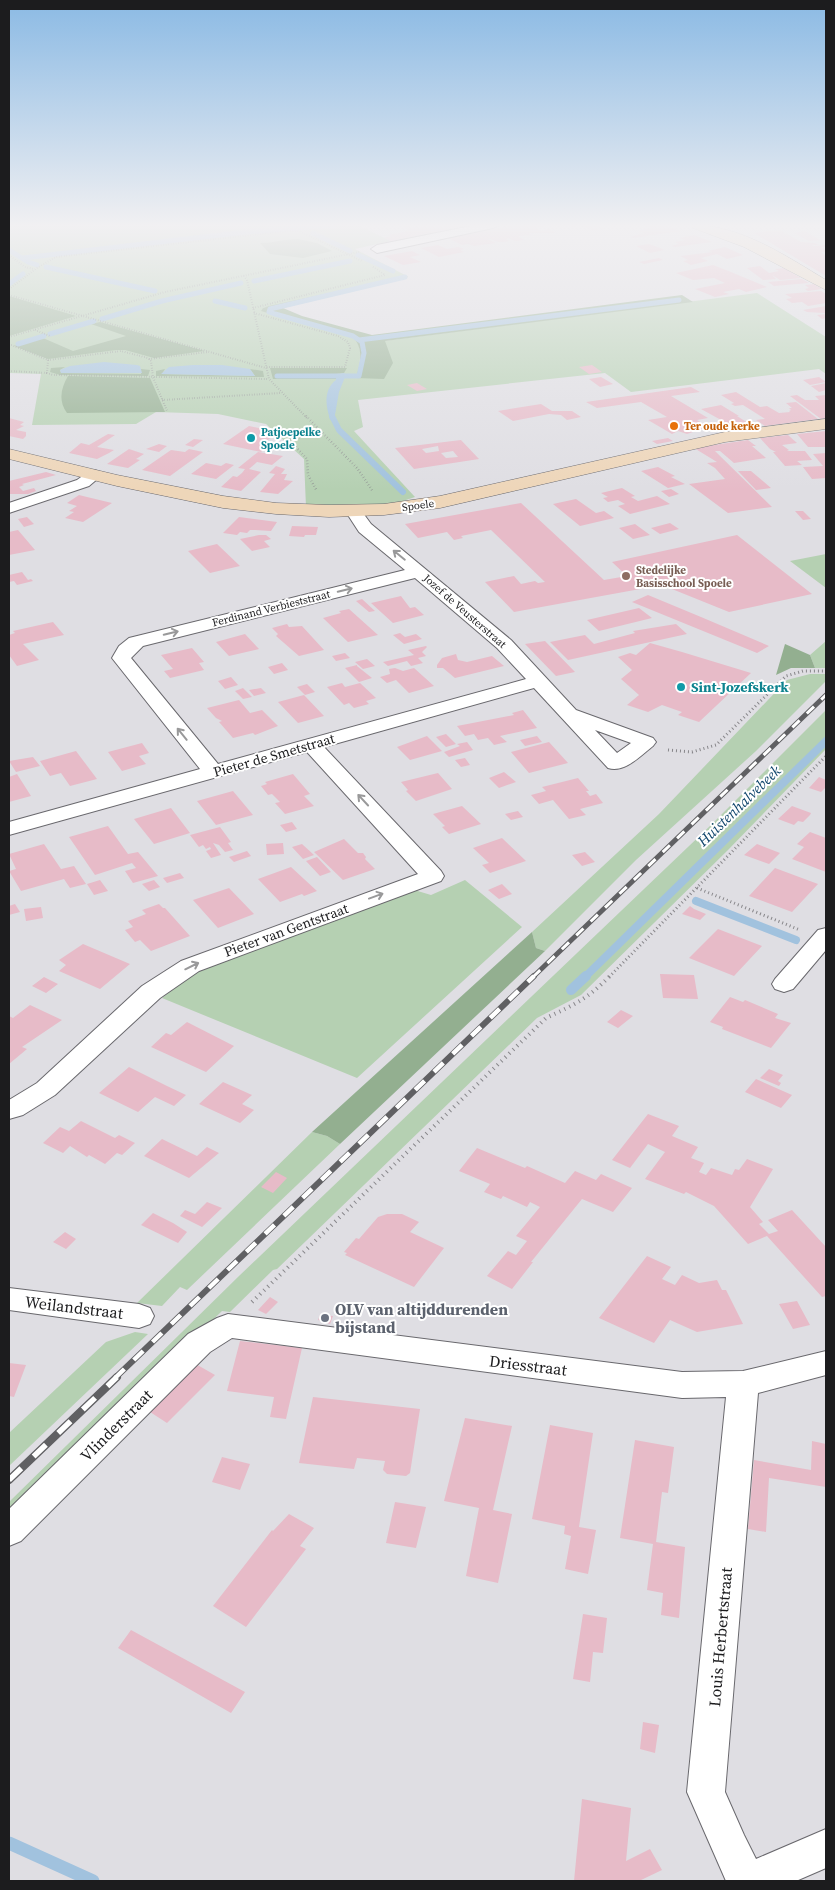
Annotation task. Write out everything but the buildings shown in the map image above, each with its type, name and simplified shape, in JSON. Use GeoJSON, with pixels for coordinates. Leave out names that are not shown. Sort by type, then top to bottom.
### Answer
{"type":"FeatureCollection","features":[{"type":"Feature","properties":{"kind":"street","name":"Spoele"},"geometry":{"type":"LineString","coordinates":[[9,454],[134,486],[237,504],[298,512],[354,512],[402,508],[440,502],[725,437],[826,424]]}},
{"type":"Feature","properties":{"kind":"street"},"geometry":{"type":"LineString","coordinates":[[9,508],[83,483],[94,476]]}},
{"type":"Feature","properties":{"kind":"street","name":"Jozef de Veusterstraat"},"geometry":{"type":"LineString","coordinates":[[354,512],[365,528],[504,644],[616,764],[646,742]]}},
{"type":"Feature","properties":{"kind":"street","name":"Ferdinand Verbieststraat"},"geometry":{"type":"LineString","coordinates":[[213,772],[121,658],[126,650],[136,642],[419,572]]}},
{"type":"Feature","properties":{"kind":"street","name":"Pieter de Smetstraat"},"geometry":{"type":"LineString","coordinates":[[9,829],[539,682]]}},
{"type":"Feature","properties":{"kind":"street","name":"Jozef de Veusterstraat"},"geometry":{"type":"LineString","coordinates":[[571,715],[646,742]]}},
{"type":"Feature","properties":{"kind":"street","name":"Pieter van Gentstraat"},"geometry":{"type":"LineString","coordinates":[[9,1110],[14,1109],[46,1089],[151,992],[190,966],[433,876],[311,745]]}},
{"type":"Feature","properties":{"kind":"street"},"geometry":{"type":"LineString","coordinates":[[784,984],[824,937]]}},
{"type":"Feature","properties":{"kind":"street","name":"Weilandstraat"},"geometry":{"type":"LineString","coordinates":[[9,1299],[139,1316]]}},
{"type":"Feature","properties":{"kind":"street","name":"Driesstraat"},"geometry":{"type":"LineString","coordinates":[[228,1326],[682,1385],[743,1384],[826,1363]]}},
{"type":"Feature","properties":{"kind":"street","name":"Vlinderstraat"},"geometry":{"type":"LineString","coordinates":[[9,1531],[199,1343],[228,1326]]}},
{"type":"Feature","properties":{"kind":"street","name":"Louis Herbertstraat"},"geometry":{"type":"LineString","coordinates":[[743,1384],[706,1792],[730,1849],[749,1881]]}},
{"type":"Feature","properties":{"kind":"street"},"geometry":{"type":"LineString","coordinates":[[749,1881],[826,1848]]}},
{"type":"Feature","properties":{"kind":"path"},"geometry":{"type":"LineString","coordinates":[[72,313],[265,367],[345,367],[350,348],[348,342],[338,336],[255,313]]}},
{"type":"Feature","properties":{"kind":"path"},"geometry":{"type":"LineString","coordinates":[[9,337],[92,313]]}},
{"type":"Feature","properties":{"kind":"path"},"geometry":{"type":"LineString","coordinates":[[254,313],[269,379],[357,468],[370,489],[399,503],[402,508]]}},
{"type":"Feature","properties":{"kind":"path"},"geometry":{"type":"LineString","coordinates":[[34,330],[50,336]]}},
{"type":"Feature","properties":{"kind":"path"},"geometry":{"type":"LineString","coordinates":[[9,344],[48,360],[121,351],[149,359],[211,352]]}},
{"type":"Feature","properties":{"kind":"path"},"geometry":{"type":"LineString","coordinates":[[149,359],[152,361],[153,377],[168,411]]}},
{"type":"Feature","properties":{"kind":"path"},"geometry":{"type":"LineString","coordinates":[[47,373],[50,363],[48,360]]}},
{"type":"Feature","properties":{"kind":"path"},"geometry":{"type":"LineString","coordinates":[[9,371],[58,375],[269,379]]}},
{"type":"Feature","properties":{"kind":"path"},"geometry":{"type":"LineString","coordinates":[[162,400],[281,393]]}},
{"type":"Feature","properties":{"kind":"path"},"geometry":{"type":"LineString","coordinates":[[318,429],[284,434],[308,459],[308,475],[329,512]]}},
{"type":"Feature","properties":{"kind":"path"},"geometry":{"type":"LineString","coordinates":[[296,433],[302,439]]}},
{"type":"Feature","properties":{"kind":"path"},"geometry":{"type":"LineString","coordinates":[[646,742],[675,751],[691,753],[705,751],[716,745],[786,676],[803,671],[826,671]]}},
{"type":"Feature","properties":{"kind":"path"},"geometry":{"type":"LineString","coordinates":[[228,1326],[546,1018],[590,995],[826,756]]}},
{"type":"Feature","properties":{"kind":"path"},"geometry":{"type":"LineString","coordinates":[[697,888],[824,937]]}},
{"type":"Feature","properties":{"kind":"green space"},"geometry":{"type":"Polygon","coordinates":[[[9,313],[279,313],[355,338],[360,352],[357,378],[384,341],[600,313],[789,313],[826,337],[826,374],[819,369],[631,392],[605,373],[358,400],[363,427],[354,431],[415,497],[403,501],[405,504],[306,507],[304,459],[266,424],[218,414],[156,412],[136,424],[32,425],[41,374],[9,373],[9,313]]]}},
{"type":"Feature","properties":{"kind":"green space"},"geometry":{"type":"Polygon","coordinates":[[[9,313],[67,313],[76,316],[9,336],[9,313]]]}},
{"type":"Feature","properties":{"kind":"green space"},"geometry":{"type":"Polygon","coordinates":[[[269,313],[295,313],[372,335],[541,313],[605,313],[385,341],[393,363],[384,379],[356,378],[360,362],[360,352],[354,338],[269,313]]]}},
{"type":"Feature","properties":{"kind":"green space"},"geometry":{"type":"Polygon","coordinates":[[[100,322],[204,351],[154,358],[125,350],[116,350],[48,359],[14,346],[43,338],[73,351],[126,336],[91,324],[100,322]]]}},
{"type":"Feature","properties":{"kind":"green space"},"geometry":{"type":"Polygon","coordinates":[[[65,367],[60,370],[61,373],[141,374],[141,369],[150,370],[148,376],[60,375],[50,372],[51,368],[65,367]]]}},
{"type":"Feature","properties":{"kind":"green space"},"geometry":{"type":"Polygon","coordinates":[[[270,368],[347,368],[344,373],[336,374],[336,379],[273,379],[270,368]]]}},
{"type":"Feature","properties":{"kind":"green space"},"geometry":{"type":"Polygon","coordinates":[[[165,369],[162,374],[255,376],[250,369],[263,371],[264,377],[156,376],[156,371],[165,369]]]}},
{"type":"Feature","properties":{"kind":"green space"},"geometry":{"type":"Polygon","coordinates":[[[68,376],[150,378],[165,412],[67,413],[62,404],[61,394],[68,376]]]}},
{"type":"Feature","properties":{"kind":"green space"},"geometry":{"type":"Polygon","coordinates":[[[826,554],[826,588],[790,561],[826,554]]]}},
{"type":"Feature","properties":{"kind":"green space"},"geometry":{"type":"Polygon","coordinates":[[[826,641],[826,668],[815,668],[810,655],[826,641]]]}},
{"type":"Feature","properties":{"kind":"green space"},"geometry":{"type":"Polygon","coordinates":[[[785,644],[810,655],[815,668],[791,668],[776,675],[785,644]]]}},
{"type":"Feature","properties":{"kind":"green space"},"geometry":{"type":"Polygon","coordinates":[[[810,674],[826,674],[826,681],[756,751],[636,860],[545,951],[536,948],[532,932],[659,814],[787,680],[810,674]]]}},
{"type":"Feature","properties":{"kind":"green space"},"geometry":{"type":"Polygon","coordinates":[[[826,710],[826,749],[728,850],[581,995],[537,1018],[277,1269],[273,1270],[230,1312],[222,1311],[9,1519],[9,1502],[239,1276],[711,825],[826,710]]]}},
{"type":"Feature","properties":{"kind":"green space"},"geometry":{"type":"Polygon","coordinates":[[[465,880],[522,927],[357,1078],[162,998],[197,969],[411,889],[431,895],[465,880]]]}},
{"type":"Feature","properties":{"kind":"green space"},"geometry":{"type":"Polygon","coordinates":[[[532,932],[536,948],[545,951],[340,1144],[327,1136],[312,1132],[532,932]]]}},
{"type":"Feature","properties":{"kind":"green space"},"geometry":{"type":"Polygon","coordinates":[[[312,1132],[327,1136],[340,1144],[187,1290],[180,1287],[162,1306],[137,1303],[312,1132]]]}},
{"type":"Feature","properties":{"kind":"green space"},"geometry":{"type":"Polygon","coordinates":[[[135,1332],[148,1334],[9,1466],[9,1433],[106,1342],[135,1332]]]}},
{"type":"Feature","properties":{"kind":"water"},"geometry":{"type":"Polygon","coordinates":[[[104,362],[137,365],[140,366],[142,373],[61,373],[60,370],[70,366],[104,362]]]}},
{"type":"Feature","properties":{"kind":"water"},"geometry":{"type":"Polygon","coordinates":[[[222,365],[250,369],[255,376],[161,374],[169,367],[222,365]]]}},
{"type":"Feature","properties":{"kind":"water"},"geometry":{"type":"Polygon","coordinates":[[[344,373],[349,377],[345,377],[339,392],[334,420],[330,418],[328,413],[327,398],[329,388],[336,380],[336,375],[344,373]]]}},
{"type":"Feature","properties":{"kind":"waterway"},"geometry":{"type":"LineString","coordinates":[[102,319],[121,313]]}},
{"type":"Feature","properties":{"kind":"waterway"},"geometry":{"type":"LineString","coordinates":[[273,313],[353,336],[359,340]]}},
{"type":"Feature","properties":{"kind":"waterway"},"geometry":{"type":"LineString","coordinates":[[359,340],[573,313]]}},
{"type":"Feature","properties":{"kind":"waterway"},"geometry":{"type":"LineString","coordinates":[[50,334],[94,321]]}},
{"type":"Feature","properties":{"kind":"waterway"},"geometry":{"type":"LineString","coordinates":[[18,344],[44,336]]}},
{"type":"Feature","properties":{"kind":"waterway"},"geometry":{"type":"LineString","coordinates":[[277,376],[359,376],[364,353],[362,342],[359,340]]}},
{"type":"Feature","properties":{"kind":"waterway"},"geometry":{"type":"LineString","coordinates":[[332,416],[333,409]]}},
{"type":"Feature","properties":{"kind":"waterway"},"geometry":{"type":"LineString","coordinates":[[332,416],[339,430],[403,492]]}},
{"type":"Feature","properties":{"kind":"waterway","name":"Huistenhalvebeek"},"geometry":{"type":"LineString","coordinates":[[585,977],[826,741]]}},
{"type":"Feature","properties":{"kind":"waterway","name":"Huistenhalvebeek"},"geometry":{"type":"LineString","coordinates":[[696,901],[796,940]]}},
{"type":"Feature","properties":{"kind":"waterway","name":"Huistenhalvebeek"},"geometry":{"type":"LineString","coordinates":[[571,990],[586,976]]}},
{"type":"Feature","properties":{"kind":"waterway"},"geometry":{"type":"LineString","coordinates":[[9,1843],[93,1881]]}},
{"type":"Feature","properties":{"kind":"railway"},"geometry":{"type":"LineString","coordinates":[[533,977],[826,695]]}},
{"type":"Feature","properties":{"kind":"railway"},"geometry":{"type":"LineString","coordinates":[[115,1378],[534,976]]}},
{"type":"Feature","properties":{"kind":"railway"},"geometry":{"type":"LineString","coordinates":[[9,1480],[117,1377]]}},
{"type":"Feature","properties":{"kind":"place","name":"Ter oude kerke"},"geometry":{"type":"Point","coordinates":[674,426]}},
{"type":"Feature","properties":{"kind":"place","name":"Patjoepelke Spoele"},"geometry":{"type":"Point","coordinates":[251,438]}},
{"type":"Feature","properties":{"kind":"place","name":"Stedelijke Basisschool Spoele"},"geometry":{"type":"Point","coordinates":[626,576]}},
{"type":"Feature","properties":{"kind":"place","name":"Sint-Jozefskerk"},"geometry":{"type":"Point","coordinates":[681,687]}},
{"type":"Feature","properties":{"kind":"place","name":"OLV van altijddurenden bijstand"},"geometry":{"type":"Point","coordinates":[325,1318]}}]}
